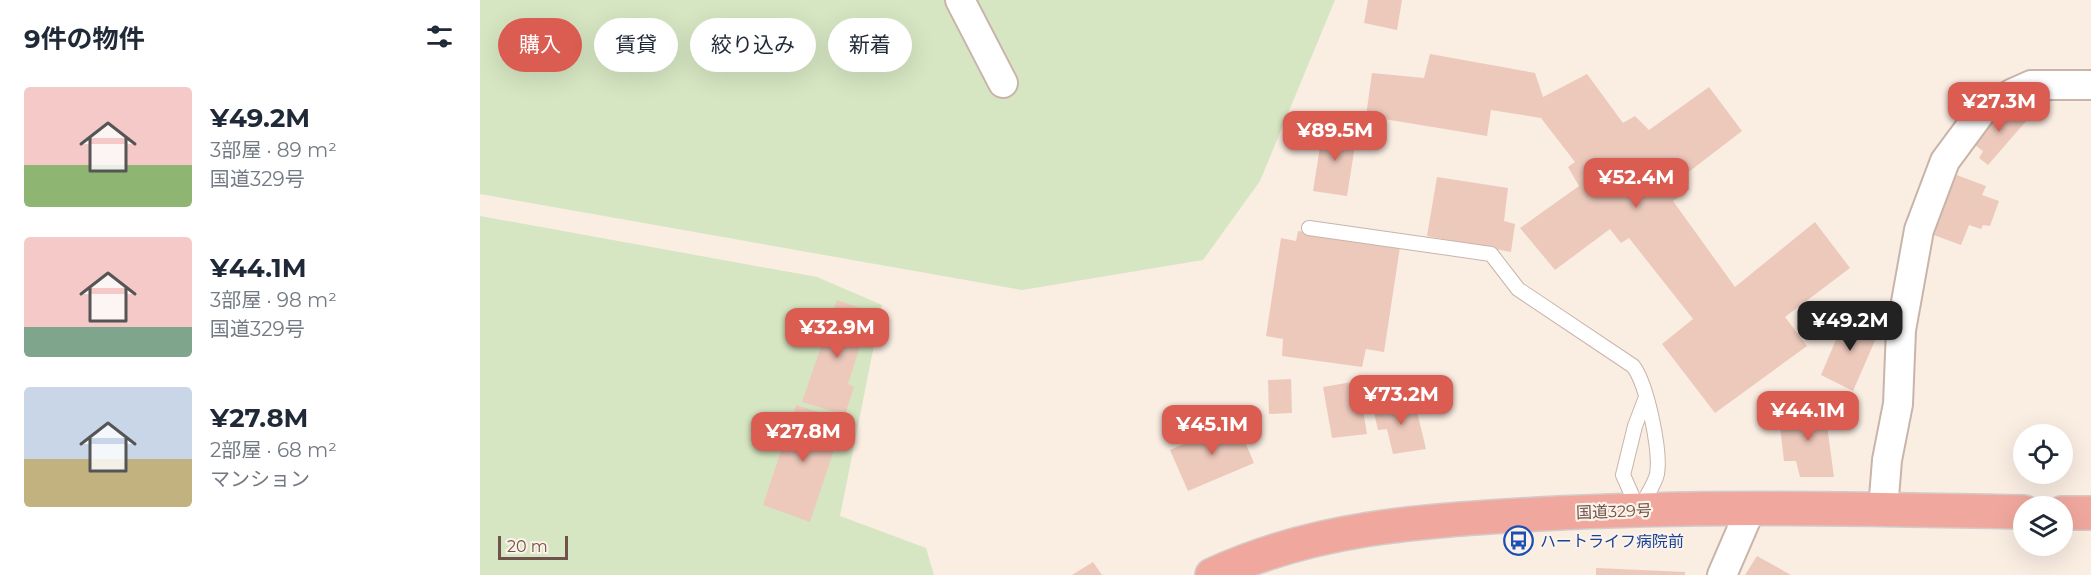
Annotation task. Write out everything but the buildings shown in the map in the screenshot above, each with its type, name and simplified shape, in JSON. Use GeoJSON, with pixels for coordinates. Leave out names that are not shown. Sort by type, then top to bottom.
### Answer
{"type":"FeatureCollection","features":[{"type":"Feature","properties":{"kind":"highway","name":"国道329号"},"geometry":{"type":"LineString","coordinates":[[1212,575],[1247,559],[1303,541],[1362,529],[1421,521],[1751,508],[2013,512]]}},
{"type":"Feature","properties":{"kind":"highway"},"geometry":{"type":"LineString","coordinates":[[2073,513],[2091,513]]}},
{"type":"Feature","properties":{"kind":"street"},"geometry":{"type":"LineString","coordinates":[[960,0],[1003,83]]}},
{"type":"Feature","properties":{"kind":"street"},"geometry":{"type":"LineString","coordinates":[[1883,510],[1887,460],[1898,404],[1901,330],[1919,230],[1945,161],[1982,111],[2013,93],[2031,85],[2091,85]]}},
{"type":"Feature","properties":{"kind":"street"},"geometry":{"type":"LineString","coordinates":[[1722,575],[1751,508]]}},
{"type":"Feature","properties":{"kind":"lane"},"geometry":{"type":"LineString","coordinates":[[1309,228],[1491,254],[1518,289],[1633,366],[1643,382],[1653,428],[1657,475],[1638,511]]}},
{"type":"Feature","properties":{"kind":"lane"},"geometry":{"type":"LineString","coordinates":[[1638,511],[1623,475],[1635,426],[1646,397]]}},
{"type":"Feature","properties":{"kind":"green space"},"geometry":{"type":"Polygon","coordinates":[[[480,0],[1335,0],[1260,181],[1203,260],[1022,290],[480,194],[480,0]]]}},
{"type":"Feature","properties":{"kind":"green space"},"geometry":{"type":"Polygon","coordinates":[[[480,216],[817,277],[882,305],[840,516],[926,548],[934,575],[480,575],[480,216]]]}},
{"type":"Feature","properties":{"kind":"place","name":"ハートライフ病院前"},"geometry":{"type":"Point","coordinates":[1519,541]}}]}
